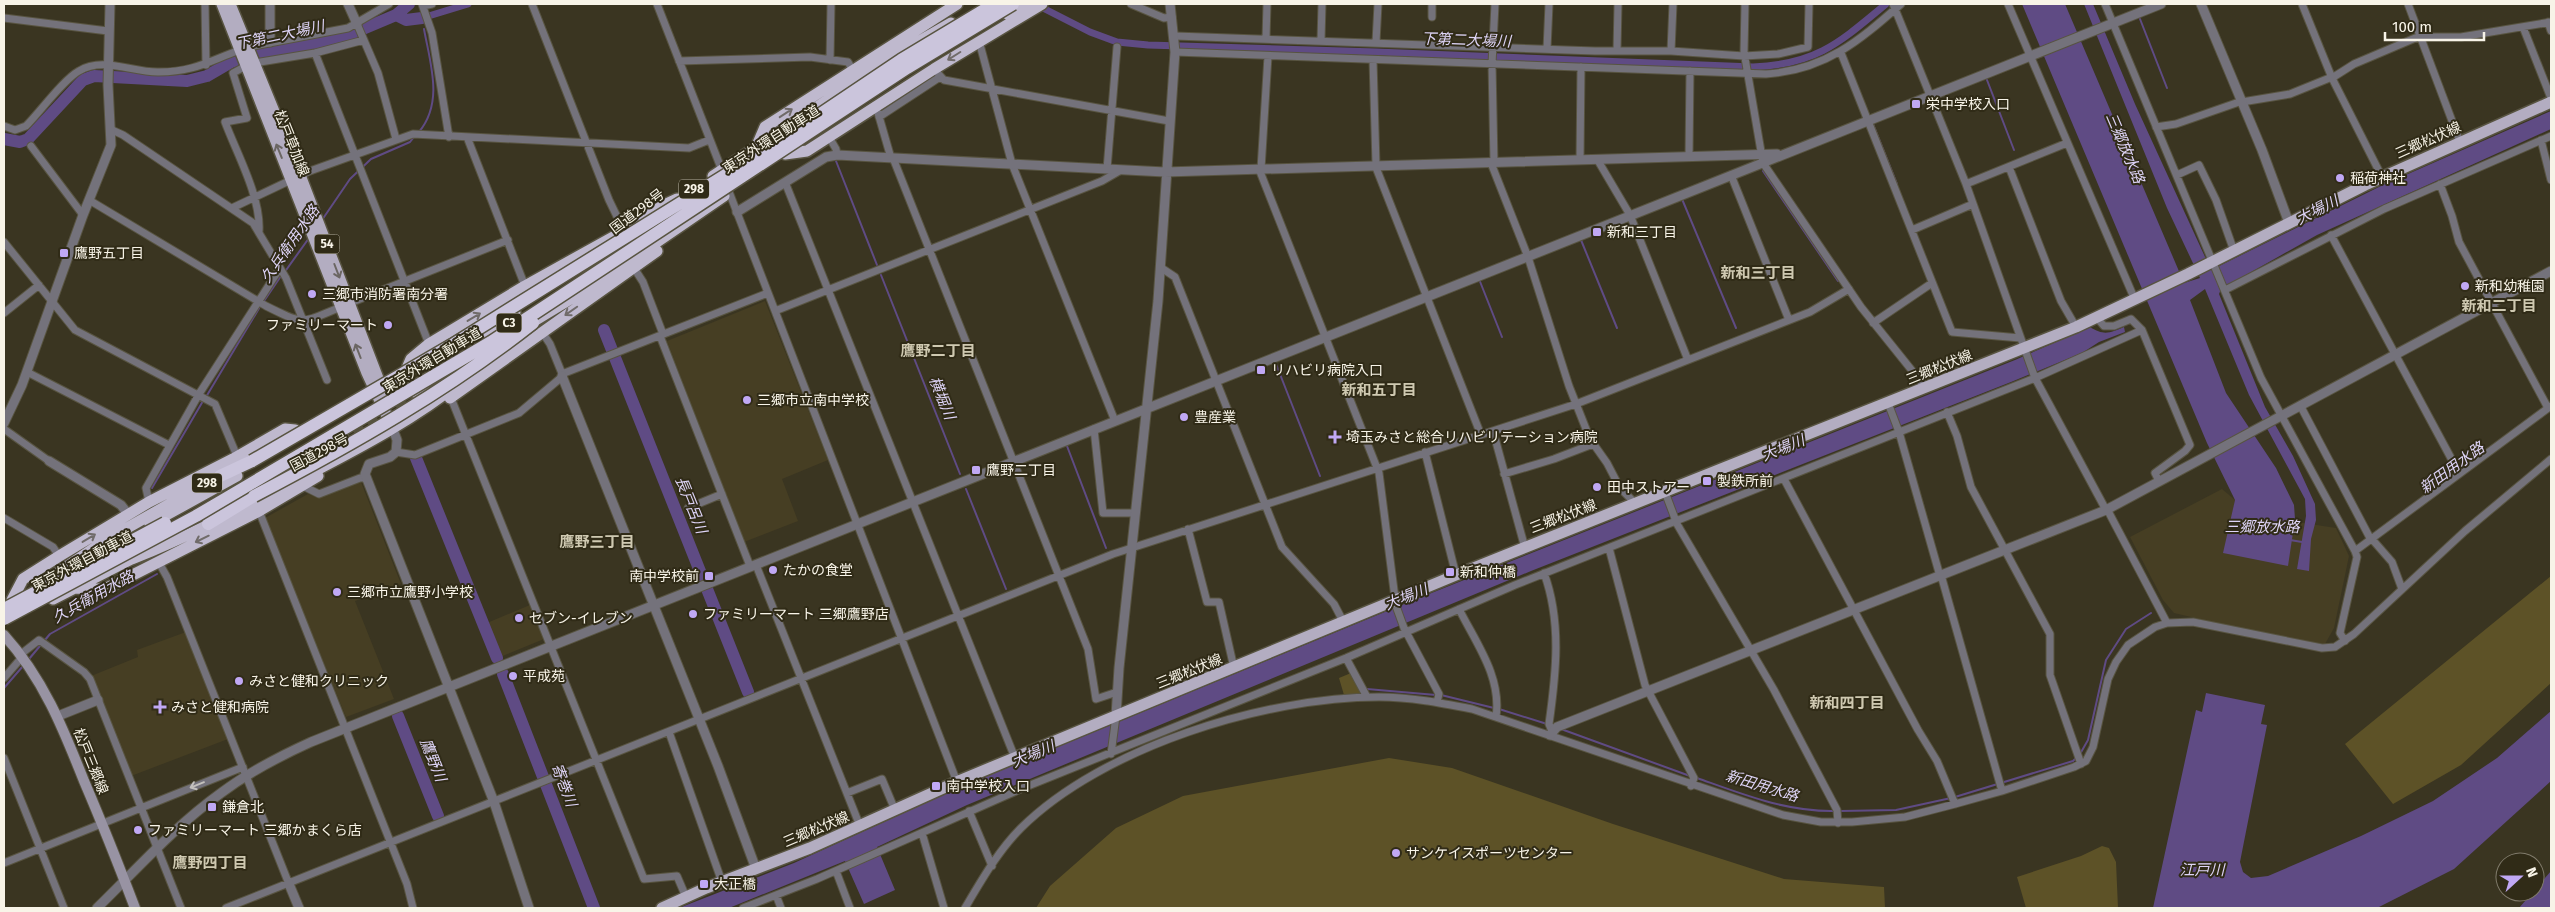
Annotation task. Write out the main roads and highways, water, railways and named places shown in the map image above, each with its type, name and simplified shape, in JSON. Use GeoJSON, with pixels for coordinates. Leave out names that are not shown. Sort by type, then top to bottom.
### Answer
{"type":"FeatureCollection","features":[{"type":"Feature","properties":{"kind":"highway"},"geometry":{"type":"LineString","coordinates":[[220,476],[252,461],[452,344],[756,152],[765,126],[957,4]]}},
{"type":"Feature","properties":{"kind":"highway","name":"東京外環自動車道"},"geometry":{"type":"LineString","coordinates":[[7,605],[192,509],[488,337],[756,152],[987,4]]}},
{"type":"Feature","properties":{"kind":"highway","name":"東京外環自動車道"},"geometry":{"type":"LineString","coordinates":[[4,619],[69,586],[273,472],[491,342],[907,68],[1012,4]]}},
{"type":"Feature","properties":{"kind":"highway","name":"国道298号"},"geometry":{"type":"LineString","coordinates":[[417,394],[600,281],[905,74],[1006,20],[1024,4]]}},
{"type":"Feature","properties":{"kind":"highway"},"geometry":{"type":"LineString","coordinates":[[785,154],[807,151],[828,137],[877,112],[937,73],[1006,20],[1042,4]]}},
{"type":"Feature","properties":{"kind":"highway","name":"国道298号"},"geometry":{"type":"LineString","coordinates":[[409,371],[449,340],[492,328],[585,269],[677,199],[722,170],[756,152]]}},
{"type":"Feature","properties":{"kind":"highway","name":"298"},"geometry":{"type":"LineString","coordinates":[[36,588],[106,540],[220,476],[295,430],[377,384],[409,371],[411,359],[429,344],[525,286],[677,199]]}},
{"type":"Feature","properties":{"kind":"highway"},"geometry":{"type":"LineString","coordinates":[[447,397],[634,268],[687,229],[692,218]]}},
{"type":"Feature","properties":{"kind":"highway"},"geometry":{"type":"LineString","coordinates":[[208,524],[251,496],[315,464],[465,373],[585,285],[598,272]]}},
{"type":"Feature","properties":{"kind":"highway","name":"国道298号"},"geometry":{"type":"LineString","coordinates":[[132,559],[184,537],[208,524],[242,511],[334,462],[447,397],[501,341]]}},
{"type":"Feature","properties":{"kind":"highway"},"geometry":{"type":"LineString","coordinates":[[7,605],[23,579],[128,514],[285,429],[295,430]]}},
{"type":"Feature","properties":{"kind":"highway","name":"298"},"geometry":{"type":"LineString","coordinates":[[76,588],[105,589],[303,486],[334,462]]}},
{"type":"Feature","properties":{"kind":"highway","name":"298"},"geometry":{"type":"LineString","coordinates":[[7,605],[237,476]]}},
{"type":"Feature","properties":{"kind":"highway","name":"国道298号"},"geometry":{"type":"LineString","coordinates":[[4,624],[251,496]]}},
{"type":"Feature","properties":{"kind":"main road","name":"松戸草加線"},"geometry":{"type":"LineString","coordinates":[[222,4],[244,48]]}},
{"type":"Feature","properties":{"kind":"main road","name":"松戸草加線"},"geometry":{"type":"LineString","coordinates":[[230,4],[250,65],[377,384],[392,428]]}},
{"type":"Feature","properties":{"kind":"main road","name":"三郷松伏線"},"geometry":{"type":"LineString","coordinates":[[668,907],[686,897],[860,826],[1014,758],[1115,719],[1234,668],[1395,604],[1456,575],[1634,505],[1666,495],[1889,406],[1926,388],[2023,347],[2098,318],[2212,264],[2234,251],[2382,177],[2551,100]]}},
{"type":"Feature","properties":{"kind":"main road","name":"松戸三郷線"},"geometry":{"type":"LineString","coordinates":[[4,635],[24,659],[58,716],[135,908]]}},
{"type":"Feature","properties":{"kind":"water","name":"三郷放水路"},"geometry":{"type":"Polygon","coordinates":[[[2022,4],[2065,4],[2184,283],[2200,278],[2167,208],[2084,4],[2093,4],[2135,104],[2211,270],[2383,185],[2551,111],[2551,129],[2317,235],[2221,289],[2219,294],[2265,407],[2293,456],[2315,504],[2316,520],[2311,539],[2309,571],[2297,569],[2306,516],[2305,499],[2249,395],[2205,289],[2190,300],[2226,393],[2276,468],[2294,505],[2295,519],[2288,566],[2223,553],[2235,500],[2207,443],[2022,4]]]}},
{"type":"Feature","properties":{"kind":"water"},"geometry":{"type":"Polygon","coordinates":[[[2090,327],[2099,332],[2107,333],[2124,327],[2125,332],[2099,342],[2082,353],[2011,382],[1531,571],[967,805],[877,847],[895,890],[864,904],[845,861],[729,908],[679,908],[794,863],[958,788],[1404,604],[2015,360],[2090,327]]]}},
{"type":"Feature","properties":{"kind":"water","name":"江戸川"},"geometry":{"type":"Polygon","coordinates":[[[2206,693],[2265,705],[2261,724],[2267,725],[2240,862],[2243,872],[2251,878],[2268,876],[2361,836],[2433,801],[2497,758],[2551,711],[2551,781],[2454,869],[2377,908],[2153,908],[2196,710],[2202,712],[2206,693]]]}},
{"type":"Feature","properties":{"kind":"water"},"geometry":{"type":"Polygon","coordinates":[[[2551,871],[2551,908],[2519,908],[2524,902],[2545,902],[2545,878],[2551,871]]]}},
{"type":"Feature","properties":{"kind":"waterway","name":"下第二大場川"},"geometry":{"type":"LineString","coordinates":[[4,139],[20,142],[28,139],[83,80],[94,76],[187,81],[207,76],[231,62],[259,54],[339,39],[396,15],[409,4]]}},
{"type":"Feature","properties":{"kind":"waterway","name":"下第二大場川"},"geometry":{"type":"LineString","coordinates":[[422,18],[468,4]]}},
{"type":"Feature","properties":{"kind":"waterway","name":"下第二大場川"},"geometry":{"type":"LineString","coordinates":[[1037,5],[1090,32],[1117,42],[1148,45],[1753,67],[1794,61],[1826,49],[1854,30],[1886,4]]}},
{"type":"Feature","properties":{"kind":"waterway","name":"下第二大場川"},"geometry":{"type":"LineString","coordinates":[[396,15],[406,20],[422,18]]}},
{"type":"Feature","properties":{"kind":"waterway"},"geometry":{"type":"LineString","coordinates":[[2140,19],[2167,88]]}},
{"type":"Feature","properties":{"kind":"waterway","name":"久兵衛用水路"},"geometry":{"type":"LineString","coordinates":[[419,132],[427,120],[433,95],[432,69],[424,29]]}},
{"type":"Feature","properties":{"kind":"waterway"},"geometry":{"type":"LineString","coordinates":[[1987,80],[2014,150]]}},
{"type":"Feature","properties":{"kind":"waterway"},"geometry":{"type":"LineString","coordinates":[[1873,124],[1897,184]]}},
{"type":"Feature","properties":{"kind":"waterway","name":"久兵衛用水路"},"geometry":{"type":"LineString","coordinates":[[322,220],[350,179],[371,159],[410,142],[414,137]]}},
{"type":"Feature","properties":{"kind":"waterway","name":"横堀川"},"geometry":{"type":"LineString","coordinates":[[836,161],[877,265]]}},
{"type":"Feature","properties":{"kind":"waterway"},"geometry":{"type":"LineString","coordinates":[[1763,171],[1838,281]]}},
{"type":"Feature","properties":{"kind":"waterway"},"geometry":{"type":"LineString","coordinates":[[1682,199],[1736,328]]}},
{"type":"Feature","properties":{"kind":"waterway","name":"久兵衛用水路"},"geometry":{"type":"LineString","coordinates":[[284,273],[309,238]]}},
{"type":"Feature","properties":{"kind":"waterway"},"geometry":{"type":"LineString","coordinates":[[1581,240],[1617,328]]}},
{"type":"Feature","properties":{"kind":"waterway","name":"横堀川"},"geometry":{"type":"LineString","coordinates":[[881,275],[960,474]]}},
{"type":"Feature","properties":{"kind":"waterway","name":"久兵衛用水路"},"geometry":{"type":"LineString","coordinates":[[264,301],[281,276]]}},
{"type":"Feature","properties":{"kind":"waterway"},"geometry":{"type":"LineString","coordinates":[[1479,279],[1502,337]]}},
{"type":"Feature","properties":{"kind":"waterway","name":"久兵衛用水路"},"geometry":{"type":"LineString","coordinates":[[206,397],[261,305]]}},
{"type":"Feature","properties":{"kind":"waterway","name":"長戸呂川"},"geometry":{"type":"LineString","coordinates":[[604,330],[748,692]]}},
{"type":"Feature","properties":{"kind":"waterway"},"geometry":{"type":"LineString","coordinates":[[1276,364],[1320,476]]}},
{"type":"Feature","properties":{"kind":"waterway","name":"久兵衛用水路"},"geometry":{"type":"LineString","coordinates":[[152,488],[203,401]]}},
{"type":"Feature","properties":{"kind":"waterway"},"geometry":{"type":"LineString","coordinates":[[1067,446],[1106,548]]}},
{"type":"Feature","properties":{"kind":"waterway","name":"寄巻川"},"geometry":{"type":"LineString","coordinates":[[416,458],[497,658]]}},
{"type":"Feature","properties":{"kind":"waterway","name":"横堀川"},"geometry":{"type":"LineString","coordinates":[[966,489],[1006,589]]}},
{"type":"Feature","properties":{"kind":"waterway"},"geometry":{"type":"LineString","coordinates":[[2290,540],[2302,542]]}},
{"type":"Feature","properties":{"kind":"waterway","name":"久兵衛用水路"},"geometry":{"type":"LineString","coordinates":[[29,659],[50,634],[157,574]]}},
{"type":"Feature","properties":{"kind":"waterway","name":"新田用水路"},"geometry":{"type":"LineString","coordinates":[[2080,754],[2088,740],[2106,660],[2126,629],[2151,613]]}},
{"type":"Feature","properties":{"kind":"waterway","name":"久兵衛用水路"},"geometry":{"type":"LineString","coordinates":[[4,688],[23,666]]}},
{"type":"Feature","properties":{"kind":"waterway","name":"寄巻川"},"geometry":{"type":"LineString","coordinates":[[503,674],[594,908]]}},
{"type":"Feature","properties":{"kind":"waterway","name":"新田用水路"},"geometry":{"type":"LineString","coordinates":[[1367,689],[1436,695]]}},
{"type":"Feature","properties":{"kind":"waterway","name":"新田用水路"},"geometry":{"type":"LineString","coordinates":[[1441,695],[1494,708]]}},
{"type":"Feature","properties":{"kind":"waterway","name":"新田用水路"},"geometry":{"type":"LineString","coordinates":[[1499,709],[1547,724]]}},
{"type":"Feature","properties":{"kind":"waterway","name":"鷹野川"},"geometry":{"type":"LineString","coordinates":[[398,716],[438,816]]}},
{"type":"Feature","properties":{"kind":"waterway","name":"新田用水路"},"geometry":{"type":"LineString","coordinates":[[1561,729],[1690,776]]}},
{"type":"Feature","properties":{"kind":"waterway","name":"新田用水路"},"geometry":{"type":"LineString","coordinates":[[1955,797],[2073,761],[2077,757]]}},
{"type":"Feature","properties":{"kind":"waterway","name":"新田用水路"},"geometry":{"type":"LineString","coordinates":[[1697,778],[1764,801],[1799,809],[1835,811]]}},
{"type":"Feature","properties":{"kind":"waterway","name":"新田用水路"},"geometry":{"type":"LineString","coordinates":[[1840,811],[1896,810],[1951,798]]}},
{"type":"Feature","properties":{"kind":"tunnel"},"geometry":{"type":"LineString","coordinates":[[268,482],[417,394]]}},
{"type":"Feature","properties":{"kind":"place","name":"栄中学校入口"},"geometry":{"type":"Point","coordinates":[1916,104]}},
{"type":"Feature","properties":{"kind":"place","name":"稲荷神社"},"geometry":{"type":"Point","coordinates":[2340,178]}},
{"type":"Feature","properties":{"kind":"place","name":"新和三丁目"},"geometry":{"type":"Point","coordinates":[1597,232]}},
{"type":"Feature","properties":{"kind":"place","name":"鷹野五丁目"},"geometry":{"type":"Point","coordinates":[64,253]}},
{"type":"Feature","properties":{"kind":"place","name":"新和幼稚園"},"geometry":{"type":"Point","coordinates":[2465,286]}},
{"type":"Feature","properties":{"kind":"place","name":"三郷市消防署南分署"},"geometry":{"type":"Point","coordinates":[312,294]}},
{"type":"Feature","properties":{"kind":"place","name":"ファミリーマート"},"geometry":{"type":"Point","coordinates":[388,325]}},
{"type":"Feature","properties":{"kind":"place","name":"リハビリ病院入口"},"geometry":{"type":"Point","coordinates":[1261,370]}},
{"type":"Feature","properties":{"kind":"place","name":"三郷市立南中学校"},"geometry":{"type":"Point","coordinates":[747,400]}},
{"type":"Feature","properties":{"kind":"place","name":"豊産業"},"geometry":{"type":"Point","coordinates":[1184,417]}},
{"type":"Feature","properties":{"kind":"place","name":"埼玉みさと総合リハビリテーション病院"},"geometry":{"type":"Point","coordinates":[1335,437]}},
{"type":"Feature","properties":{"kind":"place","name":"鷹野二丁目"},"geometry":{"type":"Point","coordinates":[976,470]}},
{"type":"Feature","properties":{"kind":"place","name":"製鉄所前"},"geometry":{"type":"Point","coordinates":[1707,481]}},
{"type":"Feature","properties":{"kind":"place","name":"田中ストアー"},"geometry":{"type":"Point","coordinates":[1597,487]}},
{"type":"Feature","properties":{"kind":"place","name":"たかの食堂"},"geometry":{"type":"Point","coordinates":[773,570]}},
{"type":"Feature","properties":{"kind":"place","name":"新和仲橋"},"geometry":{"type":"Point","coordinates":[1450,572]}},
{"type":"Feature","properties":{"kind":"place","name":"南中学校前"},"geometry":{"type":"Point","coordinates":[709,576]}},
{"type":"Feature","properties":{"kind":"place","name":"三郷市立鷹野小学校"},"geometry":{"type":"Point","coordinates":[337,592]}},
{"type":"Feature","properties":{"kind":"place","name":"ファミリーマート 三郷鷹野店"},"geometry":{"type":"Point","coordinates":[693,614]}},
{"type":"Feature","properties":{"kind":"place","name":"セブン-イレブン"},"geometry":{"type":"Point","coordinates":[519,618]}},
{"type":"Feature","properties":{"kind":"place","name":"平成苑"},"geometry":{"type":"Point","coordinates":[513,676]}},
{"type":"Feature","properties":{"kind":"place","name":"みさと健和クリニック"},"geometry":{"type":"Point","coordinates":[239,681]}},
{"type":"Feature","properties":{"kind":"place","name":"みさと健和病院"},"geometry":{"type":"Point","coordinates":[160,707]}},
{"type":"Feature","properties":{"kind":"place","name":"南中学校入口"},"geometry":{"type":"Point","coordinates":[936,786]}},
{"type":"Feature","properties":{"kind":"place","name":"鎌倉北"},"geometry":{"type":"Point","coordinates":[212,807]}},
{"type":"Feature","properties":{"kind":"place","name":"ファミリーマート 三郷かまくら店"},"geometry":{"type":"Point","coordinates":[138,830]}},
{"type":"Feature","properties":{"kind":"place","name":"サンケイスポーツセンター"},"geometry":{"type":"Point","coordinates":[1396,853]}},
{"type":"Feature","properties":{"kind":"place","name":"大正橋"},"geometry":{"type":"Point","coordinates":[704,884]}},
{"type":"Feature","properties":{"kind":"district","name":"新和三丁目"},"geometry":{"type":"Point","coordinates":[1758,273]}},
{"type":"Feature","properties":{"kind":"district","name":"新和二丁目"},"geometry":{"type":"Point","coordinates":[2499,306]}},
{"type":"Feature","properties":{"kind":"district","name":"鷹野二丁目"},"geometry":{"type":"Point","coordinates":[938,351]}},
{"type":"Feature","properties":{"kind":"district","name":"新和五丁目"},"geometry":{"type":"Point","coordinates":[1379,390]}},
{"type":"Feature","properties":{"kind":"district","name":"鷹野三丁目"},"geometry":{"type":"Point","coordinates":[597,542]}},
{"type":"Feature","properties":{"kind":"district","name":"新和四丁目"},"geometry":{"type":"Point","coordinates":[1847,703]}},
{"type":"Feature","properties":{"kind":"district","name":"鷹野四丁目"},"geometry":{"type":"Point","coordinates":[210,863]}},
{"type":"Feature","properties":{"kind":"water label","name":"大場川"},"geometry":{"type":"Point","coordinates":[2317,210]}},
{"type":"Feature","properties":{"kind":"water label","name":"大場川"},"geometry":{"type":"Point","coordinates":[1783,448]}},
{"type":"Feature","properties":{"kind":"water label","name":"大場川"},"geometry":{"type":"Point","coordinates":[1406,597]}},
{"type":"Feature","properties":{"kind":"water label","name":"大場川"},"geometry":{"type":"Point","coordinates":[1033,754]}}]}
